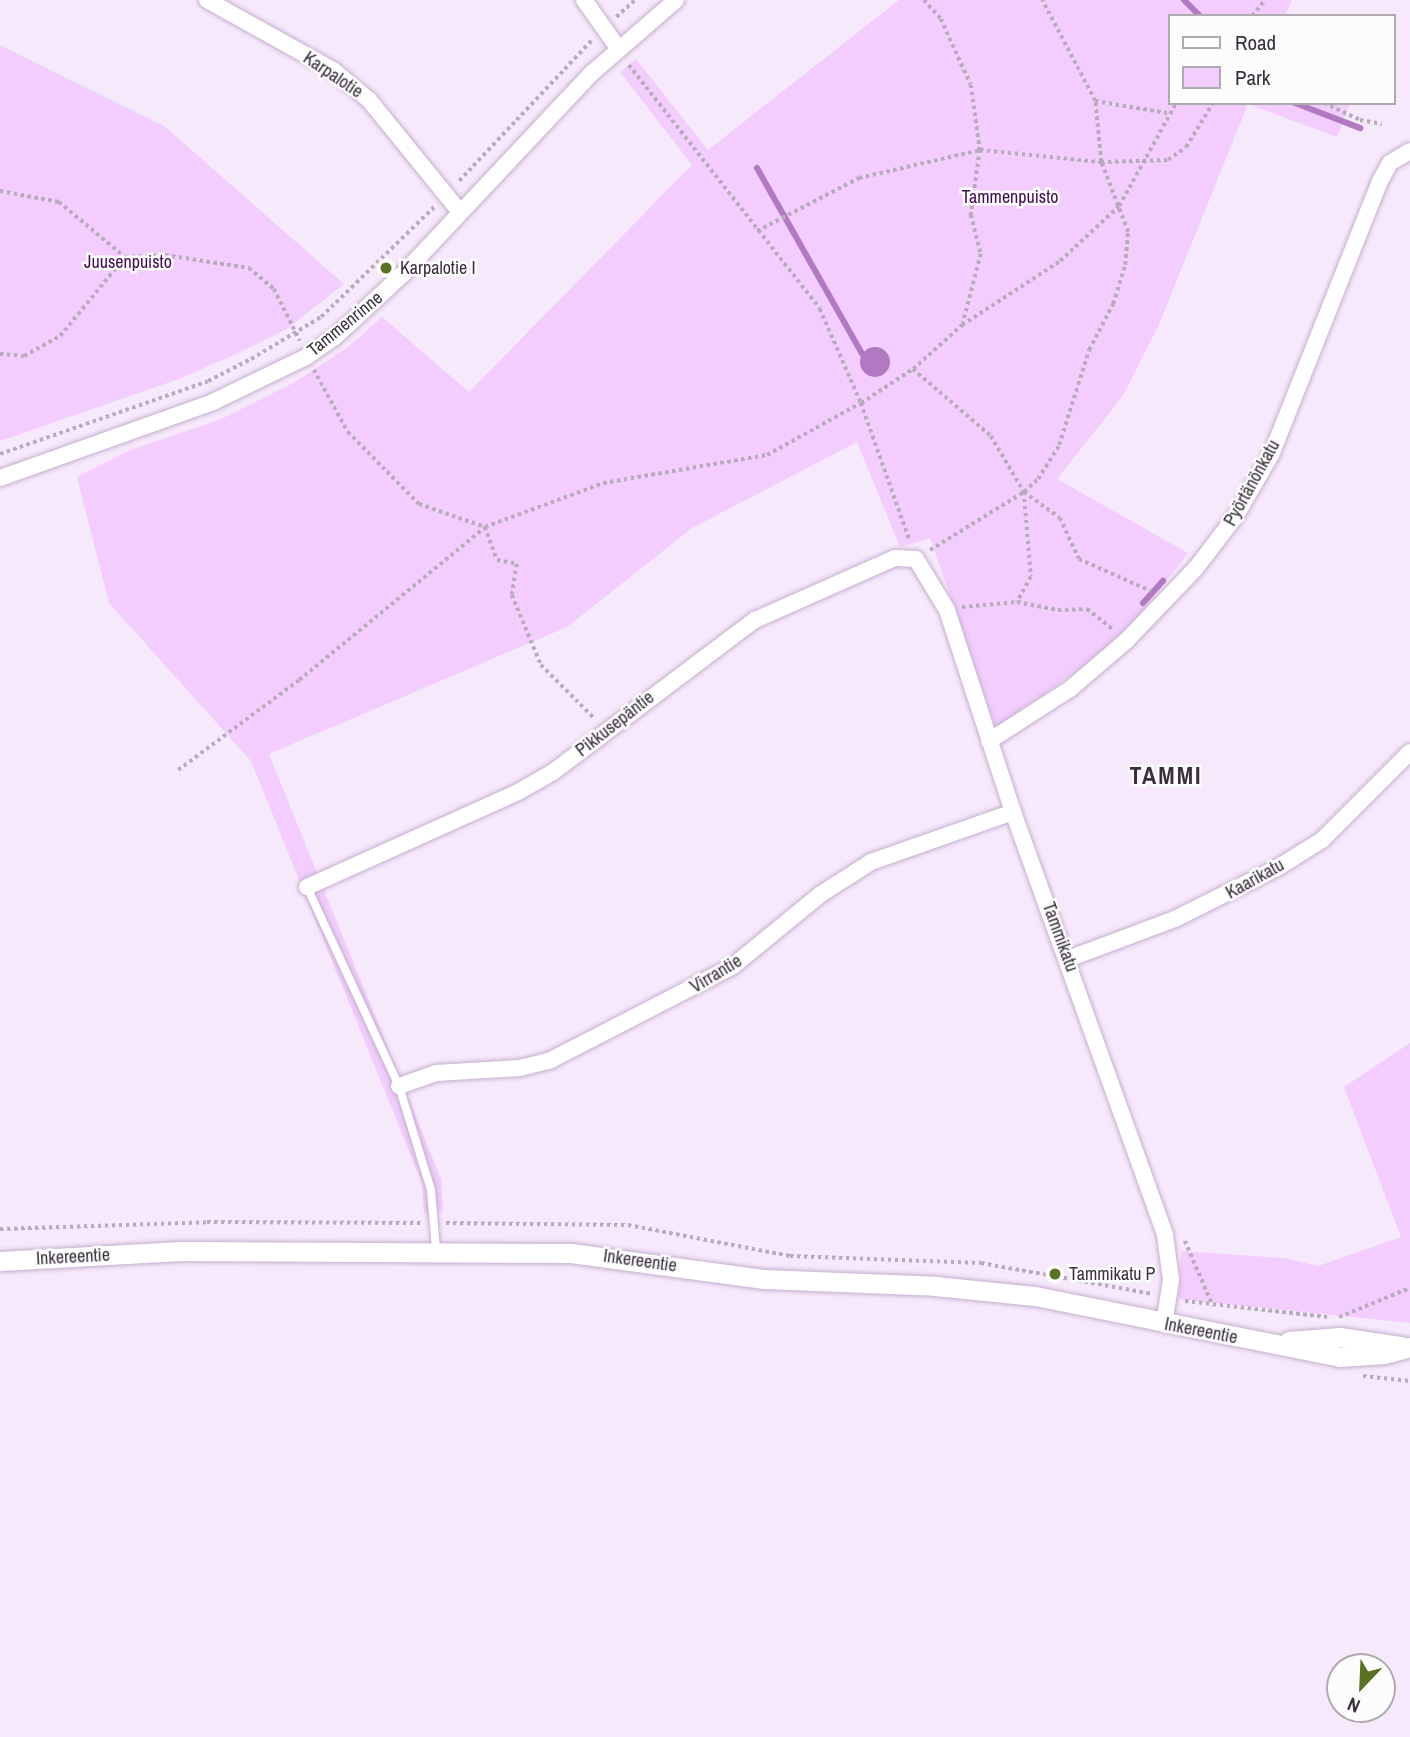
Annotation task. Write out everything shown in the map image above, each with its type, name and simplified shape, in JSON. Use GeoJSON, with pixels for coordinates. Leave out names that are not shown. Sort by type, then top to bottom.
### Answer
{"type":"FeatureCollection","features":[{"type":"Feature","properties":{"kind":"street","name":"Karpalotie"},"geometry":{"type":"LineString","coordinates":[[207,0],[333,71],[369,100],[444,196],[460,212]]}},
{"type":"Feature","properties":{"kind":"street"},"geometry":{"type":"LineString","coordinates":[[584,0],[618,48]]}},
{"type":"Feature","properties":{"kind":"street","name":"Tammenrinne"},"geometry":{"type":"LineString","coordinates":[[0,478],[213,402],[306,357],[366,310],[618,48],[676,0]]}},
{"type":"Feature","properties":{"kind":"street","name":"Pyörtänönkatu"},"geometry":{"type":"LineString","coordinates":[[989,741],[1070,689],[1126,641],[1168,599],[1235,517],[1271,454],[1380,181],[1390,163],[1410,151]]}},
{"type":"Feature","properties":{"kind":"street","name":"Pikkusepäntie"},"geometry":{"type":"LineString","coordinates":[[307,887],[518,792],[607,731],[755,620],[895,558],[916,559]]}},
{"type":"Feature","properties":{"kind":"street","name":"Tammikatu"},"geometry":{"type":"LineString","coordinates":[[916,559],[947,610],[1013,812],[1165,1235],[1171,1280],[1164,1324]]}},
{"type":"Feature","properties":{"kind":"street","name":"Kaarikatu"},"geometry":{"type":"LineString","coordinates":[[1068,959],[1175,919],[1278,868],[1331,831],[1410,752]]}},
{"type":"Feature","properties":{"kind":"street","name":"Virrantie"},"geometry":{"type":"LineString","coordinates":[[399,1086],[426,1075],[520,1068],[551,1059],[733,966],[821,894],[871,862],[1013,812]]}},
{"type":"Feature","properties":{"kind":"street","name":"Inkereentie"},"geometry":{"type":"LineString","coordinates":[[0,1261],[181,1251],[571,1253],[764,1279],[991,1291],[1274,1343],[1340,1337],[1410,1347]]}},
{"type":"Feature","properties":{"kind":"lane"},"geometry":{"type":"LineString","coordinates":[[307,887],[399,1086],[431,1190],[437,1253]]}},
{"type":"Feature","properties":{"kind":"path"},"geometry":{"type":"LineString","coordinates":[[0,454],[208,381],[296,332],[349,293],[604,27],[635,0]]}},
{"type":"Feature","properties":{"kind":"path"},"geometry":{"type":"LineString","coordinates":[[924,0],[941,19],[971,85],[980,150],[971,215],[981,254],[962,325]]}},
{"type":"Feature","properties":{"kind":"path"},"geometry":{"type":"LineString","coordinates":[[618,48],[820,310],[862,403],[916,559],[1024,492],[1038,479],[1059,446],[1089,350],[1112,304],[1125,265],[1128,232],[1101,162],[1095,101],[1042,0]]}},
{"type":"Feature","properties":{"kind":"path"},"geometry":{"type":"LineString","coordinates":[[1254,14],[1265,0]]}},
{"type":"Feature","properties":{"kind":"path"},"geometry":{"type":"LineString","coordinates":[[1095,101],[1167,113]]}},
{"type":"Feature","properties":{"kind":"path"},"geometry":{"type":"LineString","coordinates":[[178,770],[299,680],[485,527],[603,483],[766,455],[862,403],[913,369],[962,325],[1060,261],[1119,206],[1167,113],[1174,105]]}},
{"type":"Feature","properties":{"kind":"path"},"geometry":{"type":"LineString","coordinates":[[757,231],[859,178],[980,150],[1101,162],[1168,160],[1185,146],[1212,105]]}},
{"type":"Feature","properties":{"kind":"path"},"geometry":{"type":"LineString","coordinates":[[1328,105],[1360,120],[1382,124]]}},
{"type":"Feature","properties":{"kind":"path"},"geometry":{"type":"LineString","coordinates":[[0,191],[59,202],[125,257],[164,255],[249,268],[274,289],[306,357],[348,432],[419,504],[485,527]]}},
{"type":"Feature","properties":{"kind":"path"},"geometry":{"type":"LineString","coordinates":[[0,354],[32,353],[60,336],[125,257]]}},
{"type":"Feature","properties":{"kind":"path"},"geometry":{"type":"LineString","coordinates":[[913,369],[991,436],[1024,492],[1060,518],[1079,559],[1168,599]]}},
{"type":"Feature","properties":{"kind":"path"},"geometry":{"type":"LineString","coordinates":[[1017,602],[1031,577],[1024,492]]}},
{"type":"Feature","properties":{"kind":"path"},"geometry":{"type":"LineString","coordinates":[[485,527],[497,559],[517,564],[512,595],[541,665],[607,731]]}},
{"type":"Feature","properties":{"kind":"path"},"geometry":{"type":"LineString","coordinates":[[947,610],[1017,602],[1058,610],[1087,609],[1126,641]]}},
{"type":"Feature","properties":{"kind":"path"},"geometry":{"type":"LineString","coordinates":[[1337,1318],[1410,1288]]}},
{"type":"Feature","properties":{"kind":"green space","name":"Tammenpuisto"},"geometry":{"type":"Polygon","coordinates":[[[899,0],[1292,0],[1286,14],[1168,14],[1168,105],[1248,105],[1158,327],[1122,397],[1057,479],[1188,553],[1135,621],[1083,667],[996,727],[930,538],[900,547],[857,442],[692,528],[567,627],[269,754],[441,1179],[443,1211],[424,1213],[422,1183],[251,761],[109,603],[77,477],[133,449],[219,420],[295,382],[347,348],[382,317],[469,392],[692,165],[620,72],[636,59],[708,150],[899,0]]]}},
{"type":"Feature","properties":{"kind":"green space","name":"Juusenpuisto"},"geometry":{"type":"Polygon","coordinates":[[[0,45],[164,126],[344,284],[287,329],[236,354],[179,379],[0,441],[0,45]]]}},
{"type":"Feature","properties":{"kind":"green space"},"geometry":{"type":"Polygon","coordinates":[[[1251,105],[1350,105],[1337,137],[1251,105]]]}},
{"type":"Feature","properties":{"kind":"green space"},"geometry":{"type":"Polygon","coordinates":[[[1410,1043],[1410,1323],[1179,1299],[1181,1251],[1284,1258],[1318,1266],[1401,1237],[1344,1087],[1410,1043]]]}},
{"type":"Feature","properties":{"kind":"shaded area"},"geometry":{"type":"Polygon","coordinates":[[[875,347],[886,351],[890,362],[886,373],[875,377],[864,373],[860,362],[864,351],[875,347]]]}},
{"type":"Feature","properties":{"kind":"waterway"},"geometry":{"type":"LineString","coordinates":[[1184,0],[1198,14]]}},
{"type":"Feature","properties":{"kind":"waterway"},"geometry":{"type":"LineString","coordinates":[[1300,105],[1360,128]]}},
{"type":"Feature","properties":{"kind":"waterway"},"geometry":{"type":"LineString","coordinates":[[757,168],[863,355]]}},
{"type":"Feature","properties":{"kind":"waterway"},"geometry":{"type":"LineString","coordinates":[[1143,603],[1163,581]]}},
{"type":"Feature","properties":{"kind":"place","name":"Karpalotie I"},"geometry":{"type":"Point","coordinates":[386,268]}},
{"type":"Feature","properties":{"kind":"place","name":"Tammikatu P"},"geometry":{"type":"Point","coordinates":[1055,1274]}},
{"type":"Feature","properties":{"kind":"district","name":"TAMMI"},"geometry":{"type":"Point","coordinates":[1166,776]}}]}
